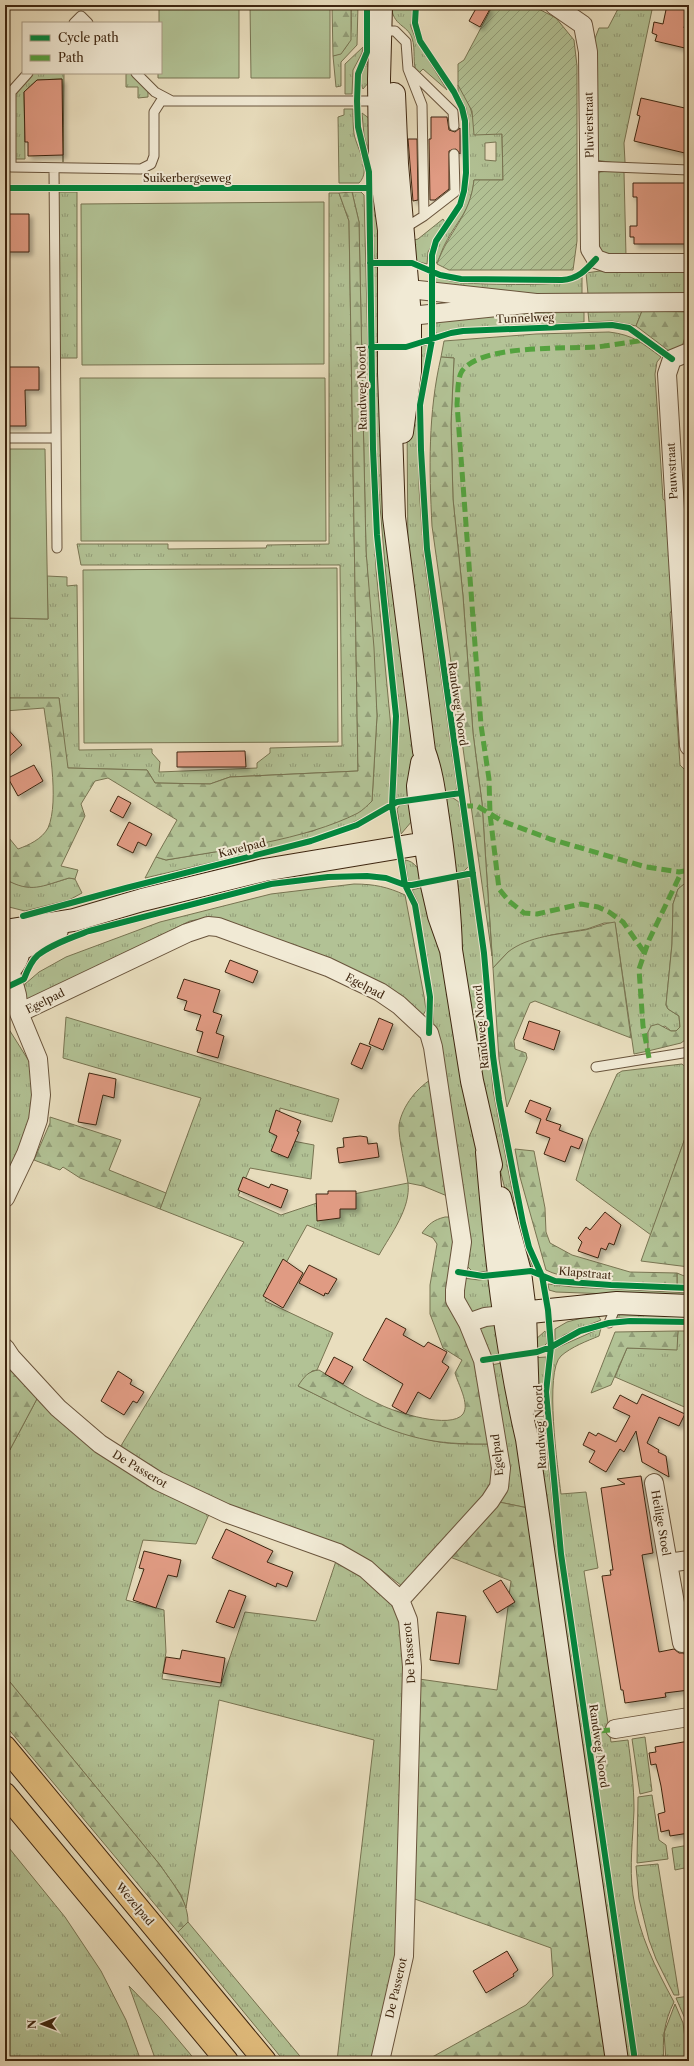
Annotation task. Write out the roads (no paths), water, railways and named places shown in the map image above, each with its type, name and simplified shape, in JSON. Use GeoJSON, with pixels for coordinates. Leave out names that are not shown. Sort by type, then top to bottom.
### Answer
{"type":"FeatureCollection","features":[{"type":"Feature","properties":{"kind":"highway","name":"Wezelpad"},"geometry":{"type":"LineString","coordinates":[[5,1747],[265,2061]]}},
{"type":"Feature","properties":{"kind":"highway"},"geometry":{"type":"LineString","coordinates":[[5,1794],[227,2061]]}},
{"type":"Feature","properties":{"kind":"main road","name":"Randweg Noord"},"geometry":{"type":"LineString","coordinates":[[380,5],[385,31]]}},
{"type":"Feature","properties":{"kind":"main road","name":"Randweg Noord"},"geometry":{"type":"LineString","coordinates":[[388,5],[385,31],[386,101],[397,164],[396,229],[390,304],[389,373],[394,509],[424,751],[431,770],[433,842],[450,913],[451,950],[472,1081],[487,1152],[514,1243],[520,1272],[525,1312],[529,1383],[527,1440]]}},
{"type":"Feature","properties":{"kind":"main road","name":"Randweg Noord"},"geometry":{"type":"LineString","coordinates":[[396,229],[409,288],[410,316],[410,372],[402,432],[402,570]]}},
{"type":"Feature","properties":{"kind":"main road"},"geometry":{"type":"LineString","coordinates":[[10,950],[74,920],[150,898],[264,870],[433,842]]}},
{"type":"Feature","properties":{"kind":"main road","name":"Randweg Noord"},"geometry":{"type":"LineString","coordinates":[[487,1152],[494,1235],[514,1385],[527,1440],[617,2061]]}},
{"type":"Feature","properties":{"kind":"main road"},"geometry":{"type":"LineString","coordinates":[[504,1315],[618,1303],[689,1306]]}},
{"type":"Feature","properties":{"kind":"street","name":"Pluvierstraat"},"geometry":{"type":"LineString","coordinates":[[554,5],[582,25],[588,52],[590,249],[596,259],[607,263],[689,263]]}},
{"type":"Feature","properties":{"kind":"street","name":"Tunnelweg"},"geometry":{"type":"LineString","coordinates":[[409,288],[536,303]]}},
{"type":"Feature","properties":{"kind":"street"},"geometry":{"type":"LineString","coordinates":[[409,288],[390,304],[410,316]]}},
{"type":"Feature","properties":{"kind":"street","name":"Tunnelweg"},"geometry":{"type":"LineString","coordinates":[[410,316],[536,303],[689,302]]}},
{"type":"Feature","properties":{"kind":"street","name":"Pauwstraat"},"geometry":{"type":"LineString","coordinates":[[689,352],[672,359],[666,374],[684,574],[689,746]]}},
{"type":"Feature","properties":{"kind":"street","name":"Egelpad"},"geometry":{"type":"LineString","coordinates":[[19,1013],[187,933],[208,926],[227,930],[328,967],[380,992],[399,1005],[429,1033],[434,1047],[462,1242],[455,1300],[468,1323],[483,1360],[501,1468],[499,1487],[490,1501],[400,1600]]}},
{"type":"Feature","properties":{"kind":"street"},"geometry":{"type":"LineString","coordinates":[[5,1198],[28,1147],[38,1120],[42,1095],[38,1059],[19,1013],[10,950]]}},
{"type":"Feature","properties":{"kind":"street"},"geometry":{"type":"LineString","coordinates":[[5,998],[19,1013]]}},
{"type":"Feature","properties":{"kind":"street"},"geometry":{"type":"LineString","coordinates":[[468,1323],[485,1317],[504,1315]]}},
{"type":"Feature","properties":{"kind":"street","name":"De Passerot"},"geometry":{"type":"LineString","coordinates":[[5,1348],[11,1357],[58,1408],[107,1448],[158,1481],[226,1512],[338,1553],[366,1569],[400,1600],[408,1620],[412,1667],[404,1956],[380,2061]]}},
{"type":"Feature","properties":{"kind":"street","name":"Heilige Stoel"},"geometry":{"type":"LineString","coordinates":[[654,1483],[682,1643]]}},
{"type":"Feature","properties":{"kind":"street","name":"Heilige Stoel"},"geometry":{"type":"LineString","coordinates":[[668,1563],[689,1560]]}},
{"type":"Feature","properties":{"kind":"street"},"geometry":{"type":"LineString","coordinates":[[615,1729],[689,1717]]}},
{"type":"Feature","properties":{"kind":"lane"},"geometry":{"type":"LineString","coordinates":[[75,22],[81,16],[87,22]]}},
{"type":"Feature","properties":{"kind":"lane"},"geometry":{"type":"LineString","coordinates":[[385,31],[395,31],[406,42],[408,68],[422,105],[424,216]]}},
{"type":"Feature","properties":{"kind":"lane"},"geometry":{"type":"LineString","coordinates":[[408,68],[453,112],[454,126]]}},
{"type":"Feature","properties":{"kind":"lane"},"geometry":{"type":"LineString","coordinates":[[27,74],[11,92],[11,167],[141,168],[151,164],[154,156],[154,112],[161,101],[386,101]]}},
{"type":"Feature","properties":{"kind":"lane"},"geometry":{"type":"LineString","coordinates":[[137,74],[155,92],[173,101]]}},
{"type":"Feature","properties":{"kind":"lane"},"geometry":{"type":"LineString","coordinates":[[396,229],[424,216],[455,192],[454,154]]}},
{"type":"Feature","properties":{"kind":"lane"},"geometry":{"type":"LineString","coordinates":[[589,166],[689,170]]}},
{"type":"Feature","properties":{"kind":"lane"},"geometry":{"type":"LineString","coordinates":[[54,168],[57,548]]}},
{"type":"Feature","properties":{"kind":"lane"},"geometry":{"type":"LineString","coordinates":[[5,438],[56,438]]}},
{"type":"Feature","properties":{"kind":"lane"},"geometry":{"type":"LineString","coordinates":[[596,1066],[689,1052]]}},
{"type":"Feature","properties":{"kind":"lane"},"geometry":{"type":"LineString","coordinates":[[609,1323],[618,1303]]}}]}
